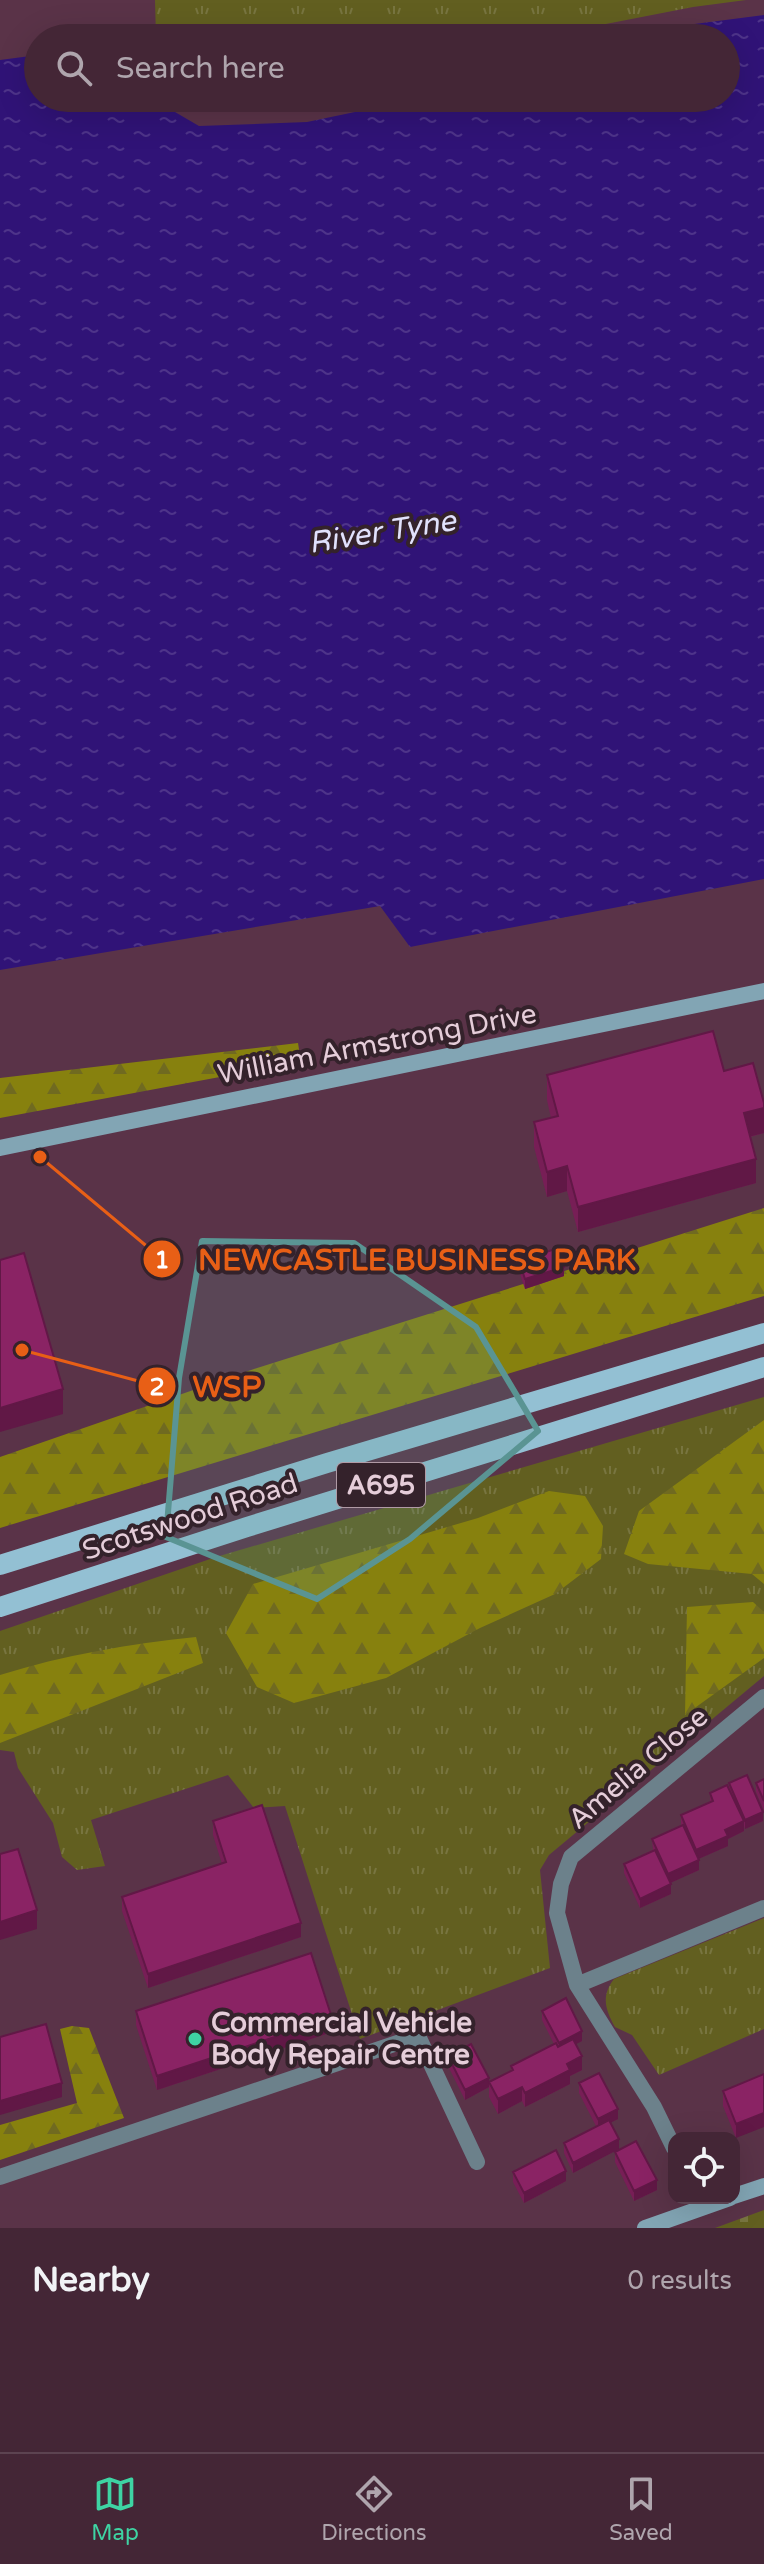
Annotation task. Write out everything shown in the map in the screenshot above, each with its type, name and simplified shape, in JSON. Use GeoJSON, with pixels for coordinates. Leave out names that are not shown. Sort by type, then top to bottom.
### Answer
{"type":"FeatureCollection","features":[{"type":"Feature","properties":{"kind":"main road","name":"Scotswood Road"},"geometry":{"type":"LineString","coordinates":[[0,1565],[327,1463],[764,1333]]}},
{"type":"Feature","properties":{"kind":"main road","name":"Scotswood Road"},"geometry":{"type":"LineString","coordinates":[[0,1607],[262,1522],[764,1367]]}},
{"type":"Feature","properties":{"kind":"street","name":"William Armstrong Drive"},"geometry":{"type":"LineString","coordinates":[[0,1148],[764,991]]}},
{"type":"Feature","properties":{"kind":"street","name":"Amelia Close"},"geometry":{"type":"LineString","coordinates":[[668,2136],[654,2107],[577,1985],[557,1913],[561,1884],[571,1857],[764,1697]]}},
{"type":"Feature","properties":{"kind":"street"},"geometry":{"type":"LineString","coordinates":[[577,1985],[764,1908]]}},
{"type":"Feature","properties":{"kind":"street"},"geometry":{"type":"LineString","coordinates":[[0,2177],[418,2036],[477,2162]]}},
{"type":"Feature","properties":{"kind":"street"},"geometry":{"type":"LineString","coordinates":[[740,2194],[764,2186]]}},
{"type":"Feature","properties":{"kind":"street"},"geometry":{"type":"LineString","coordinates":[[645,2228],[696,2204]]}},
{"type":"Feature","properties":{"kind":"highlighted area"},"geometry":{"type":"Polygon","coordinates":[[[202,1241],[354,1243],[476,1327],[538,1431],[410,1539],[317,1599],[166,1537],[179,1378],[202,1241]]]}},
{"type":"Feature","properties":{"kind":"green space"},"geometry":{"type":"Polygon","coordinates":[[[155,0],[746,0],[606,24],[156,24],[155,0]]]}},
{"type":"Feature","properties":{"kind":"green space"},"geometry":{"type":"Polygon","coordinates":[[[298,1043],[301,1062],[0,1118],[0,1078],[298,1043]]]}},
{"type":"Feature","properties":{"kind":"green space"},"geometry":{"type":"Polygon","coordinates":[[[764,1208],[764,1296],[0,1528],[0,1457],[254,1369],[764,1208]]]}},
{"type":"Feature","properties":{"kind":"green space"},"geometry":{"type":"Polygon","coordinates":[[[764,1397],[764,1676],[549,1855],[540,1870],[550,1968],[360,2039],[285,1806],[254,1808],[228,1775],[91,1820],[105,1866],[77,1870],[62,1857],[53,1823],[18,1768],[14,1752],[0,1750],[0,1631],[216,1557],[764,1397]]]}},
{"type":"Feature","properties":{"kind":"green space"},"geometry":{"type":"Polygon","coordinates":[[[764,1420],[764,1584],[752,1574],[648,1564],[624,1554],[639,1511],[764,1420]]]}},
{"type":"Feature","properties":{"kind":"green space"},"geometry":{"type":"Polygon","coordinates":[[[549,1491],[585,1496],[603,1526],[601,1559],[555,1594],[480,1628],[386,1678],[294,1703],[257,1687],[226,1633],[253,1584],[478,1518],[549,1491]]]}},
{"type":"Feature","properties":{"kind":"green space"},"geometry":{"type":"Polygon","coordinates":[[[753,1602],[764,1612],[764,1658],[685,1715],[687,1607],[753,1602]]]}},
{"type":"Feature","properties":{"kind":"green space"},"geometry":{"type":"Polygon","coordinates":[[[196,1637],[203,1663],[0,1743],[0,1675],[97,1651],[196,1637]]]}},
{"type":"Feature","properties":{"kind":"green space"},"geometry":{"type":"Polygon","coordinates":[[[764,1918],[764,2029],[659,2075],[632,2035],[615,2027],[606,1997],[614,1979],[764,1918]]]}},
{"type":"Feature","properties":{"kind":"green space"},"geometry":{"type":"Polygon","coordinates":[[[72,2026],[89,2028],[124,2118],[0,2160],[0,2125],[77,2103],[60,2029],[72,2026]]]}},
{"type":"Feature","properties":{"kind":"green space"},"geometry":{"type":"Polygon","coordinates":[[[764,2210],[764,2228],[715,2228],[764,2210]]]}},
{"type":"Feature","properties":{"kind":"water","name":"River Tyne"},"geometry":{"type":"Polygon","coordinates":[[[764,15],[764,879],[410,947],[380,906],[0,970],[0,60],[24,57],[24,112],[175,112],[199,126],[307,122],[355,112],[740,112],[740,24],[694,24],[764,15]]]}},
{"type":"Feature","properties":{"kind":"building"},"geometry":{"type":"Polygon","coordinates":[[[713,1031],[724,1071],[753,1063],[764,1108],[744,1113],[756,1159],[578,1207],[567,1166],[547,1172],[534,1122],[558,1116],[547,1075],[713,1031]]]}},
{"type":"Feature","properties":{"kind":"building"},"geometry":{"type":"Polygon","coordinates":[[[558,1248],[564,1267],[525,1279],[519,1261],[558,1248]]]}},
{"type":"Feature","properties":{"kind":"building"},"geometry":{"type":"Polygon","coordinates":[[[24,1253],[63,1389],[0,1408],[0,1260],[24,1253]]]}},
{"type":"Feature","properties":{"kind":"building"},"geometry":{"type":"Polygon","coordinates":[[[747,1775],[763,1812],[745,1820],[729,1783],[747,1775]]]}},
{"type":"Feature","properties":{"kind":"building"},"geometry":{"type":"Polygon","coordinates":[[[764,1779],[764,1801],[756,1783],[764,1779]]]}},
{"type":"Feature","properties":{"kind":"building"},"geometry":{"type":"Polygon","coordinates":[[[727,1785],[744,1821],[725,1830],[728,1836],[696,1850],[681,1815],[713,1801],[710,1793],[727,1785]]]}},
{"type":"Feature","properties":{"kind":"building"},"geometry":{"type":"Polygon","coordinates":[[[262,1805],[301,1923],[148,1974],[122,1897],[226,1862],[213,1821],[262,1805]]]}},
{"type":"Feature","properties":{"kind":"building"},"geometry":{"type":"Polygon","coordinates":[[[683,1825],[699,1860],[668,1874],[652,1839],[683,1825]]]}},
{"type":"Feature","properties":{"kind":"building"},"geometry":{"type":"Polygon","coordinates":[[[18,1849],[37,1910],[0,1922],[0,1854],[18,1849]]]}},
{"type":"Feature","properties":{"kind":"building"},"geometry":{"type":"Polygon","coordinates":[[[655,1850],[671,1884],[640,1899],[624,1864],[655,1850]]]}},
{"type":"Feature","properties":{"kind":"building"},"geometry":{"type":"Polygon","coordinates":[[[311,1953],[332,2018],[157,2076],[136,2011],[311,1953]]]}},
{"type":"Feature","properties":{"kind":"building"},"geometry":{"type":"Polygon","coordinates":[[[566,1998],[582,2031],[559,2043],[542,2011],[566,1998]]]}},
{"type":"Feature","properties":{"kind":"building"},"geometry":{"type":"Polygon","coordinates":[[[46,2024],[62,2083],[0,2101],[0,2037],[46,2024]]]}},
{"type":"Feature","properties":{"kind":"building"},"geometry":{"type":"Polygon","coordinates":[[[573,2039],[582,2056],[567,2064],[570,2070],[525,2093],[522,2087],[498,2099],[489,2082],[513,2070],[511,2066],[556,2043],[558,2047],[573,2039]]]}},
{"type":"Feature","properties":{"kind":"building"},"geometry":{"type":"Polygon","coordinates":[[[471,2044],[489,2078],[465,2090],[448,2056],[471,2044]]]}},
{"type":"Feature","properties":{"kind":"building"},"geometry":{"type":"Polygon","coordinates":[[[599,2073],[618,2109],[598,2119],[579,2083],[599,2073]]]}},
{"type":"Feature","properties":{"kind":"building"},"geometry":{"type":"Polygon","coordinates":[[[764,2074],[764,2113],[736,2124],[723,2091],[764,2074]]]}},
{"type":"Feature","properties":{"kind":"building"},"geometry":{"type":"Polygon","coordinates":[[[609,2120],[619,2139],[573,2163],[564,2143],[609,2120]]]}},
{"type":"Feature","properties":{"kind":"building"},"geometry":{"type":"Polygon","coordinates":[[[636,2141],[657,2180],[634,2191],[615,2152],[636,2141]]]}},
{"type":"Feature","properties":{"kind":"building"},"geometry":{"type":"Polygon","coordinates":[[[556,2150],[566,2171],[524,2193],[513,2172],[556,2150]]]}},
{"type":"Feature","properties":{"kind":"place","name":"NEWCASTLE BUSINESS PARK"},"geometry":{"type":"Point","coordinates":[40,1157]}},
{"type":"Feature","properties":{"kind":"place","name":"WSP"},"geometry":{"type":"Point","coordinates":[22,1350]}},
{"type":"Feature","properties":{"kind":"place","name":"Commercial Vehicle Body Repair Centre"},"geometry":{"type":"Point","coordinates":[195,2039]}}]}
